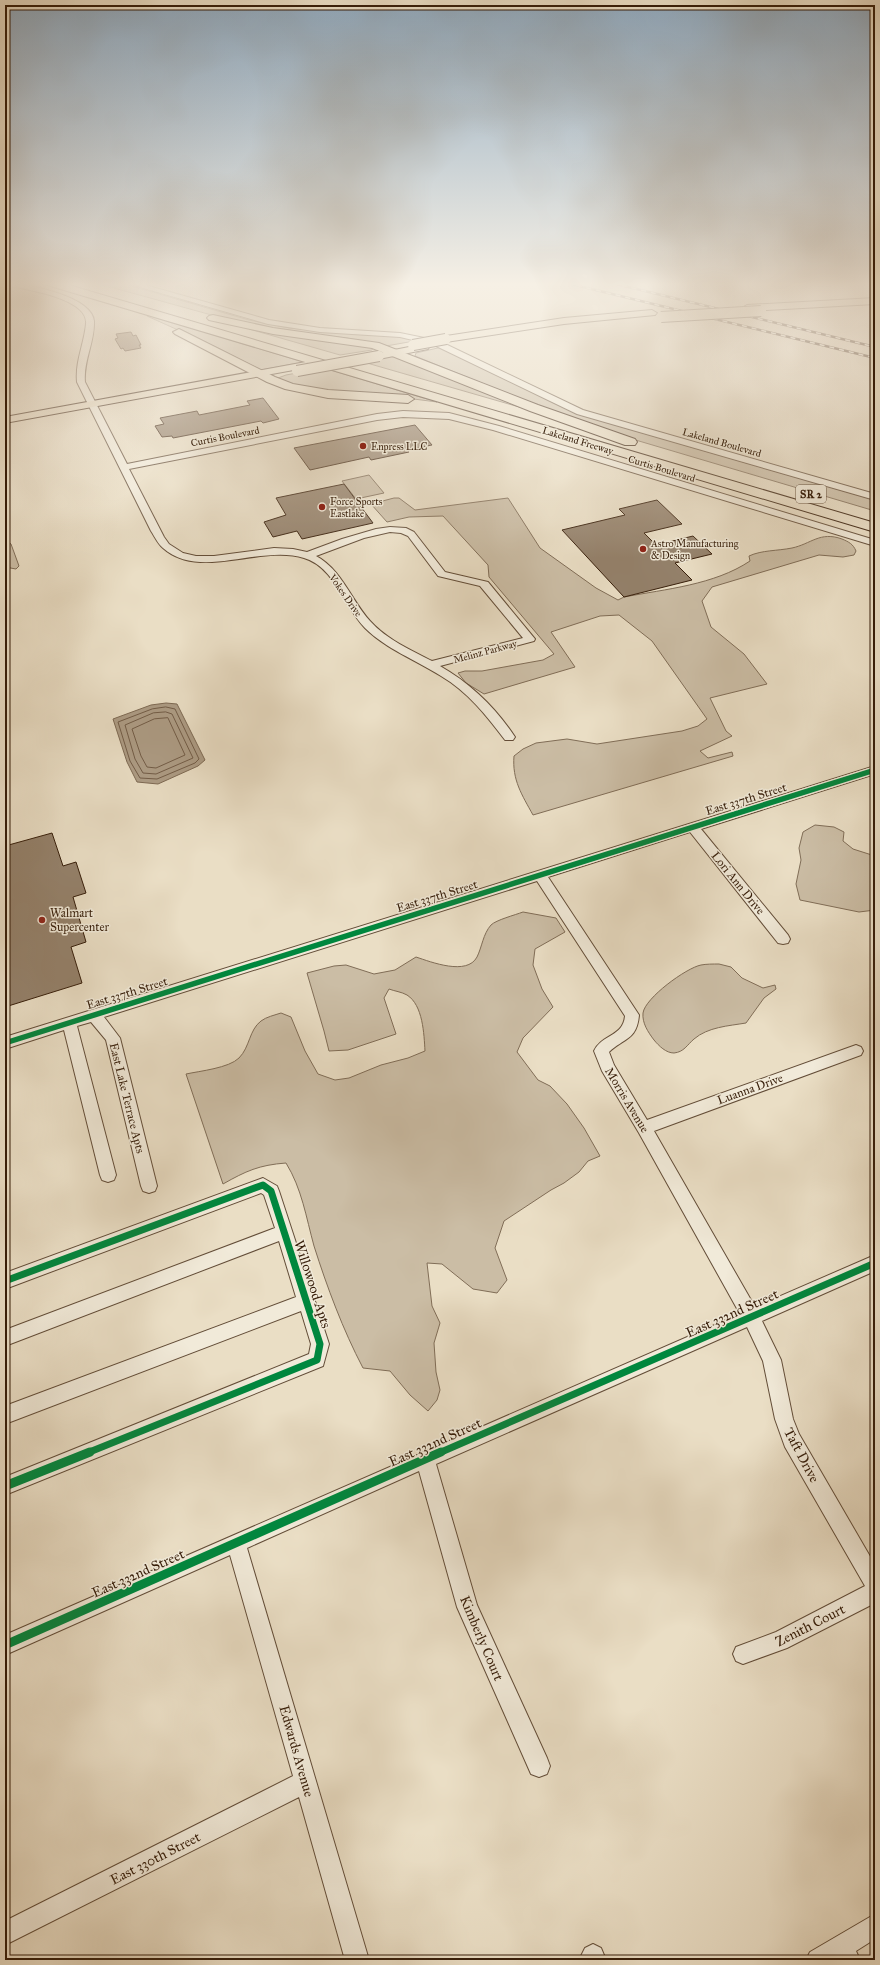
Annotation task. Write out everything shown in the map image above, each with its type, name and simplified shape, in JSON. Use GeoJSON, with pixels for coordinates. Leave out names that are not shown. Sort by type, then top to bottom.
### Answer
{"type":"FeatureCollection","features":[{"type":"Feature","properties":{"kind":"highway"},"geometry":{"type":"LineString","coordinates":[[262,375],[307,391],[376,396],[429,402],[501,417]]}},
{"type":"Feature","properties":{"kind":"highway","name":"Lakeland Freeway"},"geometry":{"type":"LineString","coordinates":[[359,375],[875,528]]}},
{"type":"Feature","properties":{"kind":"highway","name":"Lakeland Freeway"},"geometry":{"type":"LineString","coordinates":[[395,375],[711,466]]}},
{"type":"Feature","properties":{"kind":"highway"},"geometry":{"type":"LineString","coordinates":[[443,375],[638,446]]}},
{"type":"Feature","properties":{"kind":"main road"},"geometry":{"type":"LineString","coordinates":[[5,420],[93,406],[262,375]]}},
{"type":"Feature","properties":{"kind":"main road"},"geometry":{"type":"LineString","coordinates":[[5,425],[93,406]]}},
{"type":"Feature","properties":{"kind":"street"},"geometry":{"type":"LineString","coordinates":[[81,375],[80,378],[93,406],[125,467]]}},
{"type":"Feature","properties":{"kind":"street","name":"Lakeland Boulevard"},"geometry":{"type":"LineString","coordinates":[[502,375],[580,412],[875,497]]}},
{"type":"Feature","properties":{"kind":"street","name":"Curtis Boulevard"},"geometry":{"type":"LineString","coordinates":[[125,467],[377,417],[403,414],[449,416],[496,428],[875,544]]}},
{"type":"Feature","properties":{"kind":"street","name":"Vokes Drive"},"geometry":{"type":"LineString","coordinates":[[125,467],[156,531],[167,547],[186,557],[215,560],[261,551],[289,550],[309,555],[331,572],[355,610],[368,625],[401,650],[430,665],[459,683],[480,699],[509,737]]}},
{"type":"Feature","properties":{"kind":"street","name":"Melinz Parkway"},"geometry":{"type":"LineString","coordinates":[[309,555],[333,547],[347,539],[394,528],[405,530],[410,534],[442,574],[484,584],[530,639],[430,665]]}},
{"type":"Feature","properties":{"kind":"street","name":"East 337th Street"},"geometry":{"type":"LineString","coordinates":[[5,1043],[875,770]]}},
{"type":"Feature","properties":{"kind":"street","name":"Lori Ann Drive"},"geometry":{"type":"LineString","coordinates":[[693,827],[783,939]]}},
{"type":"Feature","properties":{"kind":"street","name":"Morris Avenue"},"geometry":{"type":"LineString","coordinates":[[540,875],[632,1015],[632,1026],[626,1034],[608,1043],[601,1051],[607,1067],[644,1128],[751,1317]]}},
{"type":"Feature","properties":{"kind":"street","name":"East Lake Terrace Apts"},"geometry":{"type":"LineString","coordinates":[[94,1015],[113,1038],[149,1186]]}},
{"type":"Feature","properties":{"kind":"street"},"geometry":{"type":"LineString","coordinates":[[69,1023],[108,1175]]}},
{"type":"Feature","properties":{"kind":"street","name":"Luanna Drive"},"geometry":{"type":"LineString","coordinates":[[644,1128],[856,1050]]}},
{"type":"Feature","properties":{"kind":"street","name":"Willowood Apts"},"geometry":{"type":"LineString","coordinates":[[5,1281],[263,1185],[271,1190],[320,1344],[317,1360],[5,1486]]}},
{"type":"Feature","properties":{"kind":"street","name":"Willowood Apts"},"geometry":{"type":"LineString","coordinates":[[5,1338],[284,1232]]}},
{"type":"Feature","properties":{"kind":"street","name":"East 332nd Street"},"geometry":{"type":"LineString","coordinates":[[5,1645],[875,1263]]}},
{"type":"Feature","properties":{"kind":"street","name":"Willowood Apts"},"geometry":{"type":"LineString","coordinates":[[5,1415],[306,1301]]}},
{"type":"Feature","properties":{"kind":"street","name":"Taft Drive"},"geometry":{"type":"LineString","coordinates":[[751,1317],[772,1360],[784,1419],[792,1440],[875,1584]]}},
{"type":"Feature","properties":{"kind":"street","name":"Kimberly Court"},"geometry":{"type":"LineString","coordinates":[[426,1459],[467,1607],[539,1766]]}},
{"type":"Feature","properties":{"kind":"street","name":"Edwards Avenue"},"geometry":{"type":"LineString","coordinates":[[236,1543],[357,1960]]}},
{"type":"Feature","properties":{"kind":"street","name":"Zenith Court"},"geometry":{"type":"LineString","coordinates":[[742,1654],[780,1641],[875,1592]]}},
{"type":"Feature","properties":{"kind":"street","name":"East 330th Street"},"geometry":{"type":"LineString","coordinates":[[5,1933],[306,1782]]}},
{"type":"Feature","properties":{"kind":"street"},"geometry":{"type":"LineString","coordinates":[[818,1960],[845,1953],[875,1926]]}},
{"type":"Feature","properties":{"kind":"shaded area"},"geometry":{"type":"Polygon","coordinates":[[[286,375],[346,375],[437,402],[406,398],[318,392],[282,381],[278,378],[286,375]]]}},
{"type":"Feature","properties":{"kind":"shaded area"},"geometry":{"type":"Polygon","coordinates":[[[407,375],[441,375],[533,411],[407,375]]]}},
{"type":"Feature","properties":{"kind":"shaded area"},"geometry":{"type":"Polygon","coordinates":[[[461,375],[498,375],[577,414],[875,500],[875,511],[612,433],[561,415],[461,375]]]}},
{"type":"Feature","properties":{"kind":"shaded area"},"geometry":{"type":"Polygon","coordinates":[[[369,475],[384,493],[356,499],[342,481],[369,475]]]}},
{"type":"Feature","properties":{"kind":"shaded area"},"geometry":{"type":"Polygon","coordinates":[[[399,498],[415,510],[508,498],[540,548],[596,588],[618,600],[624,597],[705,581],[736,569],[750,561],[749,556],[754,554],[792,548],[822,537],[828,536],[847,541],[856,551],[854,555],[843,557],[819,555],[712,587],[702,601],[711,627],[744,654],[767,684],[710,698],[726,731],[732,736],[700,751],[708,758],[732,752],[733,756],[533,815],[516,780],[514,756],[523,749],[536,743],[567,739],[597,744],[682,731],[698,726],[707,719],[652,641],[619,615],[600,616],[551,632],[575,667],[484,694],[466,683],[458,673],[465,671],[482,671],[543,660],[554,654],[489,577],[488,565],[443,516],[409,517],[387,522],[371,504],[399,498]]]}},
{"type":"Feature","properties":{"kind":"shaded area"},"geometry":{"type":"Polygon","coordinates":[[[5,540],[11,544],[19,566],[16,569],[5,567],[5,547],[7,546],[5,546],[5,540]]]}},
{"type":"Feature","properties":{"kind":"shaded area"},"geometry":{"type":"Polygon","coordinates":[[[815,825],[834,827],[844,832],[843,841],[853,849],[875,856],[875,910],[859,912],[800,900],[796,884],[801,860],[799,848],[803,832],[815,825]]]}},
{"type":"Feature","properties":{"kind":"shaded area"},"geometry":{"type":"Polygon","coordinates":[[[523,912],[556,918],[565,932],[535,949],[533,965],[542,989],[553,1007],[523,1038],[517,1052],[538,1080],[550,1086],[567,1104],[584,1128],[600,1156],[588,1161],[579,1172],[564,1183],[504,1221],[495,1248],[507,1280],[497,1293],[473,1289],[442,1264],[427,1263],[432,1306],[440,1323],[434,1343],[436,1372],[440,1390],[437,1400],[428,1411],[410,1395],[390,1371],[363,1368],[342,1324],[330,1293],[314,1246],[300,1193],[286,1163],[268,1165],[253,1169],[223,1184],[186,1074],[214,1069],[239,1058],[243,1054],[257,1025],[265,1018],[281,1013],[291,1017],[305,1051],[318,1074],[335,1080],[349,1078],[381,1065],[408,1058],[425,1051],[422,1020],[416,1006],[407,995],[389,989],[384,998],[396,1034],[348,1050],[329,1051],[307,973],[334,966],[346,965],[374,974],[395,970],[416,957],[448,966],[465,966],[472,963],[477,957],[486,932],[493,923],[523,912]]]}},
{"type":"Feature","properties":{"kind":"shaded area"},"geometry":{"type":"Polygon","coordinates":[[[707,964],[719,964],[731,967],[742,978],[763,988],[775,985],[776,989],[764,998],[746,1023],[712,1029],[694,1039],[683,1050],[674,1053],[660,1047],[650,1034],[643,1020],[645,1007],[667,984],[694,967],[707,964]]]}},
{"type":"Feature","properties":{"kind":"water"},"geometry":{"type":"Polygon","coordinates":[[[166,703],[177,704],[205,760],[198,766],[158,784],[137,782],[127,762],[113,719],[151,705],[166,703]]]}},
{"type":"Feature","properties":{"kind":"building"},"geometry":{"type":"Polygon","coordinates":[[[263,398],[279,419],[263,423],[261,421],[173,438],[172,436],[162,437],[155,426],[164,424],[160,418],[197,411],[199,415],[250,405],[247,401],[263,398]]]}},
{"type":"Feature","properties":{"kind":"building","name":"Enpress LLC"},"geometry":{"type":"Polygon","coordinates":[[[415,425],[432,445],[407,450],[409,452],[371,460],[369,457],[310,470],[294,448],[415,425]]]}},
{"type":"Feature","properties":{"kind":"building","name":"Force Sports Eastlake"},"geometry":{"type":"Polygon","coordinates":[[[344,484],[373,523],[302,539],[297,531],[273,537],[264,522],[286,515],[276,498],[344,484]]]}},
{"type":"Feature","properties":{"kind":"building","name":"Astro Manufacturing & Design"},"geometry":{"type":"Polygon","coordinates":[[[657,500],[682,524],[644,533],[656,545],[693,536],[712,554],[675,563],[692,580],[624,597],[562,530],[625,515],[619,509],[657,500]]]}},
{"type":"Feature","properties":{"kind":"building","name":"Walmart Supercenter"},"geometry":{"type":"Polygon","coordinates":[[[52,833],[63,866],[76,862],[86,893],[73,897],[86,942],[71,947],[82,983],[5,1007],[5,846],[52,833]]]}},
{"type":"Feature","properties":{"kind":"cycle path"},"geometry":{"type":"LineString","coordinates":[[5,1043],[875,770]]}},
{"type":"Feature","properties":{"kind":"cycle path"},"geometry":{"type":"LineString","coordinates":[[5,1281],[263,1185],[271,1191],[320,1344],[317,1360],[5,1486]]}},
{"type":"Feature","properties":{"kind":"cycle path"},"geometry":{"type":"LineString","coordinates":[[5,1645],[425,1459],[875,1263]]}},
{"type":"Feature","properties":{"kind":"place","name":"Enpress LLC"},"geometry":{"type":"Point","coordinates":[363,446]}},
{"type":"Feature","properties":{"kind":"place","name":"Force Sports Eastlake"},"geometry":{"type":"Point","coordinates":[322,507]}},
{"type":"Feature","properties":{"kind":"place","name":"Astro Manufacturing & Design"},"geometry":{"type":"Point","coordinates":[643,549]}},
{"type":"Feature","properties":{"kind":"place","name":"Walmart Supercenter"},"geometry":{"type":"Point","coordinates":[42,920]}}]}
